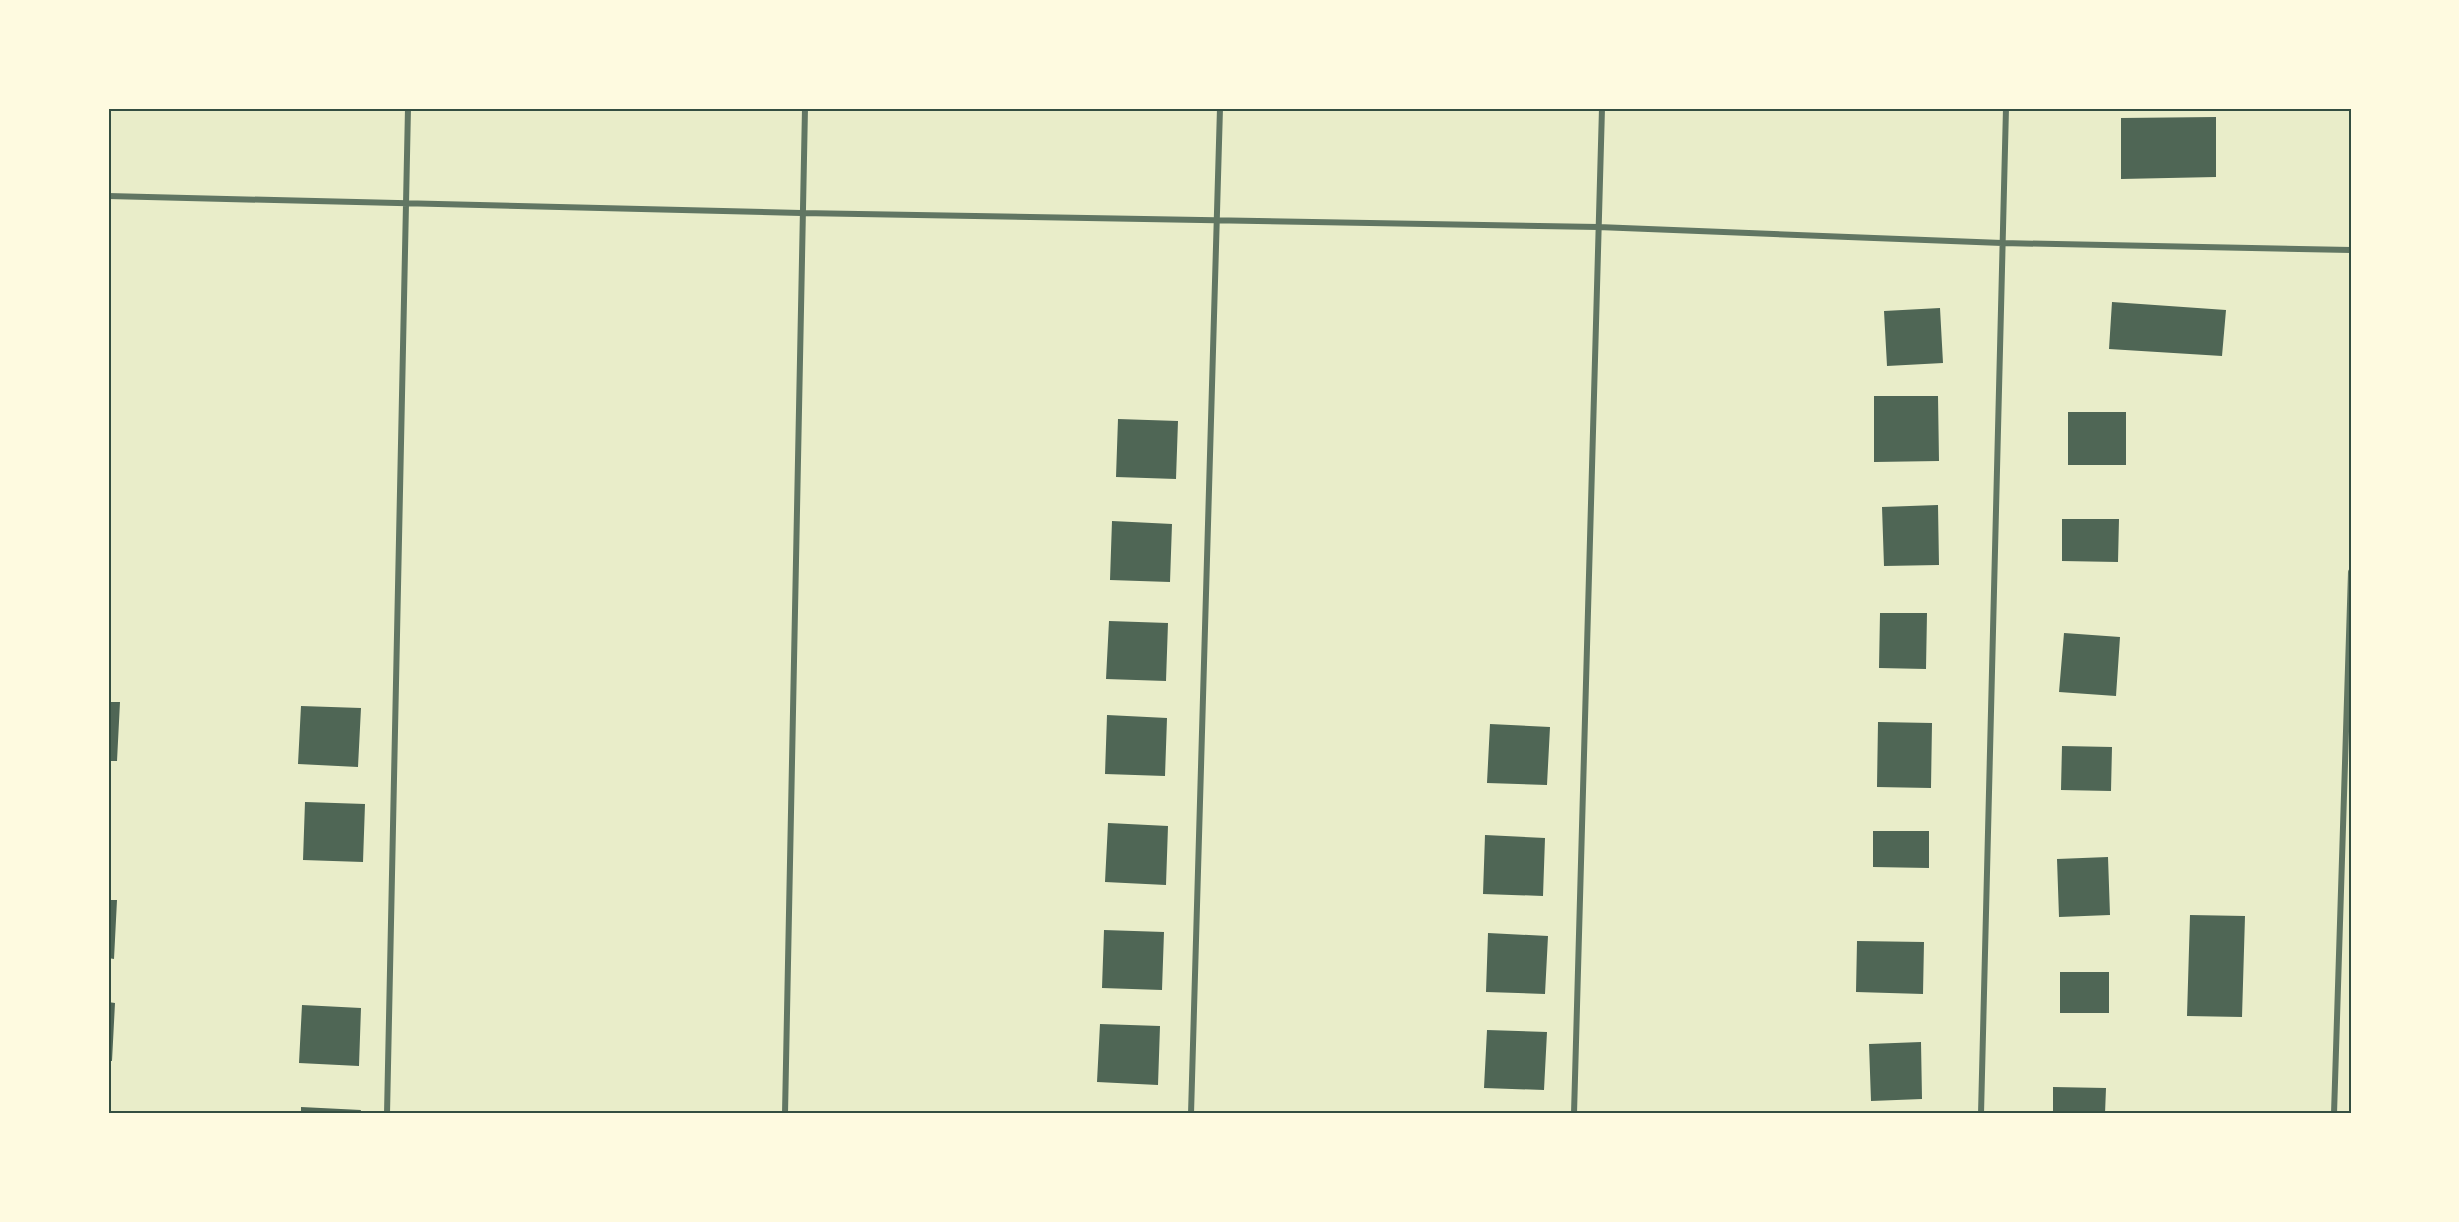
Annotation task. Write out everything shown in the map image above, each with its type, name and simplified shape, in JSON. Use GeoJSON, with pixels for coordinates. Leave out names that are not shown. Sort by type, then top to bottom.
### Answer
{"type":"FeatureCollection","features":[{"type":"Feature","properties":{"kind":"street"},"geometry":{"type":"LineString","coordinates":[[387,1114],[408,108]]}},
{"type":"Feature","properties":{"kind":"street"},"geometry":{"type":"LineString","coordinates":[[785,1114],[804,108]]}},
{"type":"Feature","properties":{"kind":"street"},"geometry":{"type":"LineString","coordinates":[[1191,1114],[1220,108]]}},
{"type":"Feature","properties":{"kind":"street"},"geometry":{"type":"LineString","coordinates":[[1574,1114],[1602,108]]}},
{"type":"Feature","properties":{"kind":"street"},"geometry":{"type":"LineString","coordinates":[[1981,1114],[2006,108]]}},
{"type":"Feature","properties":{"kind":"street"},"geometry":{"type":"LineString","coordinates":[[108,195],[801,213],[1598,227],[2002,243],[2351,250]]}},
{"type":"Feature","properties":{"kind":"street"},"geometry":{"type":"LineString","coordinates":[[2334,1114],[2351,572]]}},
{"type":"Feature","properties":{"kind":"building"},"geometry":{"type":"Polygon","coordinates":[[[2216,117],[2216,177],[2121,179],[2121,118],[2216,117]]]}},
{"type":"Feature","properties":{"kind":"building"},"geometry":{"type":"Polygon","coordinates":[[[2112,302],[2226,310],[2222,356],[2109,349],[2112,302]]]}},
{"type":"Feature","properties":{"kind":"building"},"geometry":{"type":"Polygon","coordinates":[[[1940,308],[1943,363],[1887,366],[1884,311],[1940,308]]]}},
{"type":"Feature","properties":{"kind":"building"},"geometry":{"type":"Polygon","coordinates":[[[1874,396],[1938,396],[1939,461],[1874,462],[1874,396]]]}},
{"type":"Feature","properties":{"kind":"building"},"geometry":{"type":"Polygon","coordinates":[[[2068,412],[2126,412],[2126,465],[2068,465],[2068,412]]]}},
{"type":"Feature","properties":{"kind":"building"},"geometry":{"type":"Polygon","coordinates":[[[1118,419],[1178,421],[1176,479],[1116,477],[1118,419]]]}},
{"type":"Feature","properties":{"kind":"building"},"geometry":{"type":"Polygon","coordinates":[[[1938,505],[1939,565],[1884,566],[1882,507],[1938,505]]]}},
{"type":"Feature","properties":{"kind":"building"},"geometry":{"type":"Polygon","coordinates":[[[2062,519],[2119,519],[2118,562],[2062,561],[2062,519]]]}},
{"type":"Feature","properties":{"kind":"building"},"geometry":{"type":"Polygon","coordinates":[[[1112,521],[1172,524],[1170,582],[1110,580],[1112,521]]]}},
{"type":"Feature","properties":{"kind":"building"},"geometry":{"type":"Polygon","coordinates":[[[1880,613],[1927,613],[1926,669],[1879,668],[1880,613]]]}},
{"type":"Feature","properties":{"kind":"building"},"geometry":{"type":"Polygon","coordinates":[[[1109,621],[1168,623],[1166,681],[1106,679],[1109,621]]]}},
{"type":"Feature","properties":{"kind":"building"},"geometry":{"type":"Polygon","coordinates":[[[2064,633],[2120,637],[2116,696],[2059,692],[2064,633]]]}},
{"type":"Feature","properties":{"kind":"building"},"geometry":{"type":"Polygon","coordinates":[[[108,702],[120,702],[117,761],[108,761],[108,702]]]}},
{"type":"Feature","properties":{"kind":"building"},"geometry":{"type":"Polygon","coordinates":[[[301,706],[361,708],[358,767],[298,764],[301,706]]]}},
{"type":"Feature","properties":{"kind":"building"},"geometry":{"type":"Polygon","coordinates":[[[1107,715],[1167,718],[1165,776],[1105,774],[1107,715]]]}},
{"type":"Feature","properties":{"kind":"building"},"geometry":{"type":"Polygon","coordinates":[[[1878,722],[1932,723],[1931,788],[1877,787],[1878,722]]]}},
{"type":"Feature","properties":{"kind":"building"},"geometry":{"type":"Polygon","coordinates":[[[1490,724],[1550,727],[1547,785],[1487,783],[1490,724]]]}},
{"type":"Feature","properties":{"kind":"building"},"geometry":{"type":"Polygon","coordinates":[[[2062,746],[2112,747],[2111,791],[2061,790],[2062,746]]]}},
{"type":"Feature","properties":{"kind":"building"},"geometry":{"type":"Polygon","coordinates":[[[305,802],[365,804],[363,862],[303,860],[305,802]]]}},
{"type":"Feature","properties":{"kind":"building"},"geometry":{"type":"Polygon","coordinates":[[[108,805],[111,805],[110,822],[108,822],[108,805]]]}},
{"type":"Feature","properties":{"kind":"building"},"geometry":{"type":"Polygon","coordinates":[[[1108,823],[1168,826],[1166,885],[1105,882],[1108,823]]]}},
{"type":"Feature","properties":{"kind":"building"},"geometry":{"type":"Polygon","coordinates":[[[1873,831],[1929,831],[1929,868],[1873,867],[1873,831]]]}},
{"type":"Feature","properties":{"kind":"building"},"geometry":{"type":"Polygon","coordinates":[[[1485,835],[1545,838],[1543,896],[1483,894],[1485,835]]]}},
{"type":"Feature","properties":{"kind":"building"},"geometry":{"type":"Polygon","coordinates":[[[2108,857],[2110,915],[2059,917],[2057,859],[2108,857]]]}},
{"type":"Feature","properties":{"kind":"building"},"geometry":{"type":"Polygon","coordinates":[[[108,900],[117,900],[114,959],[108,958],[108,900]]]}},
{"type":"Feature","properties":{"kind":"building"},"geometry":{"type":"Polygon","coordinates":[[[2190,915],[2245,916],[2242,1017],[2187,1016],[2190,915]]]}},
{"type":"Feature","properties":{"kind":"building"},"geometry":{"type":"Polygon","coordinates":[[[1104,930],[1164,932],[1162,990],[1102,988],[1104,930]]]}},
{"type":"Feature","properties":{"kind":"building"},"geometry":{"type":"Polygon","coordinates":[[[1488,933],[1548,936],[1545,994],[1486,992],[1488,933]]]}},
{"type":"Feature","properties":{"kind":"building"},"geometry":{"type":"Polygon","coordinates":[[[1857,941],[1924,942],[1923,994],[1856,992],[1857,941]]]}},
{"type":"Feature","properties":{"kind":"building"},"geometry":{"type":"Polygon","coordinates":[[[2060,972],[2109,972],[2109,1013],[2060,1013],[2060,972]]]}},
{"type":"Feature","properties":{"kind":"building"},"geometry":{"type":"Polygon","coordinates":[[[108,1002],[115,1003],[112,1061],[108,1061],[108,1002]]]}},
{"type":"Feature","properties":{"kind":"building"},"geometry":{"type":"Polygon","coordinates":[[[302,1005],[361,1008],[359,1066],[299,1063],[302,1005]]]}},
{"type":"Feature","properties":{"kind":"building"},"geometry":{"type":"Polygon","coordinates":[[[1100,1024],[1160,1026],[1158,1085],[1097,1082],[1100,1024]]]}},
{"type":"Feature","properties":{"kind":"building"},"geometry":{"type":"Polygon","coordinates":[[[1487,1030],[1547,1032],[1544,1090],[1484,1088],[1487,1030]]]}},
{"type":"Feature","properties":{"kind":"building"},"geometry":{"type":"Polygon","coordinates":[[[1921,1042],[1922,1099],[1871,1101],[1869,1044],[1921,1042]]]}},
{"type":"Feature","properties":{"kind":"building"},"geometry":{"type":"Polygon","coordinates":[[[2053,1087],[2106,1088],[2105,1114],[2053,1114],[2053,1087]]]}},
{"type":"Feature","properties":{"kind":"building"},"geometry":{"type":"Polygon","coordinates":[[[301,1107],[361,1110],[360,1114],[301,1114],[301,1107]]]}}]}
